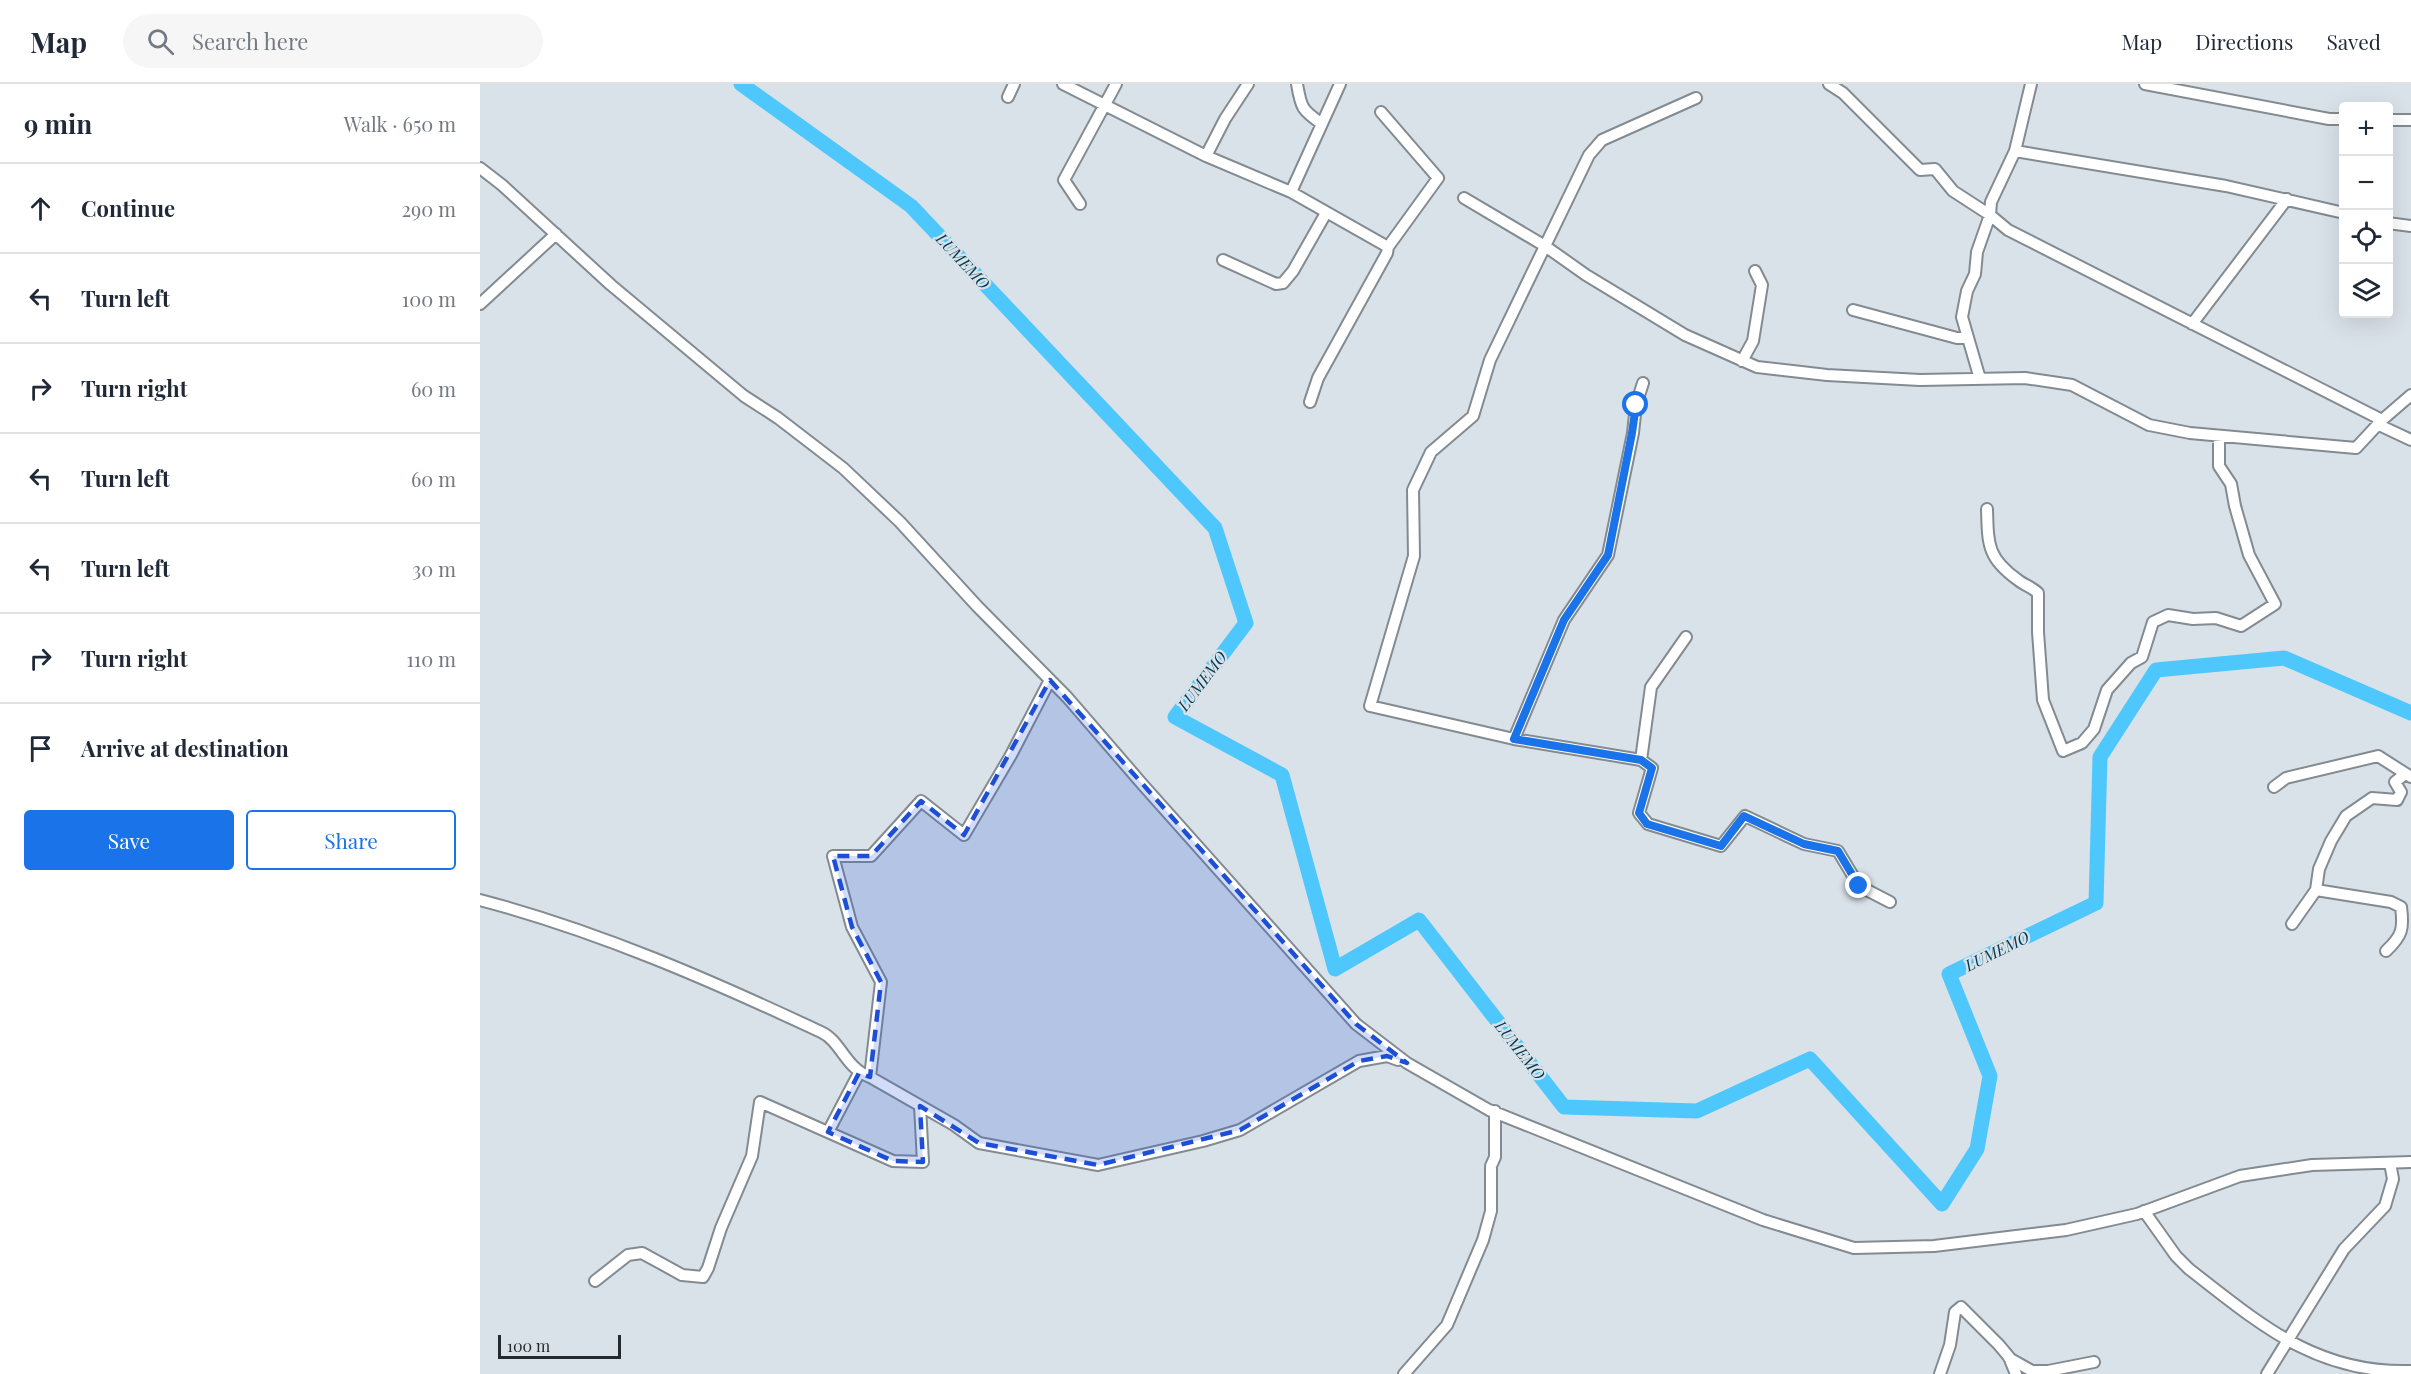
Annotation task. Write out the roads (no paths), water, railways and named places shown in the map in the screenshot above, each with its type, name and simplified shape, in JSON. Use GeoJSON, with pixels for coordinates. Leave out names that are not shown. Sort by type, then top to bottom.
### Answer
{"type":"FeatureCollection","features":[{"type":"Feature","properties":{"kind":"street"},"geometry":{"type":"LineString","coordinates":[[1008,97],[1014,84]]}},
{"type":"Feature","properties":{"kind":"street"},"geometry":{"type":"LineString","coordinates":[[1063,84],[1206,156],[1291,192],[1388,247]]}},
{"type":"Feature","properties":{"kind":"street"},"geometry":{"type":"LineString","coordinates":[[1080,204],[1064,180],[1071,163],[1116,84]]}},
{"type":"Feature","properties":{"kind":"street"},"geometry":{"type":"LineString","coordinates":[[1206,156],[1225,119],[1248,84]]}},
{"type":"Feature","properties":{"kind":"street"},"geometry":{"type":"LineString","coordinates":[[1297,84],[1301,105],[1305,112],[1322,124]]}},
{"type":"Feature","properties":{"kind":"street"},"geometry":{"type":"LineString","coordinates":[[1291,192],[1340,84]]}},
{"type":"Feature","properties":{"kind":"street"},"geometry":{"type":"LineString","coordinates":[[1829,84],[1843,93],[1920,170],[1935,169],[1953,191],[1990,215],[2008,230],[2411,440]]}},
{"type":"Feature","properties":{"kind":"street"},"geometry":{"type":"LineString","coordinates":[[1980,379],[1962,317],[1967,291],[1975,274],[1977,252],[1990,215],[1991,202],[2015,151],[2031,84]]}},
{"type":"Feature","properties":{"kind":"street"},"geometry":{"type":"LineString","coordinates":[[2145,84],[2194,95],[2339,119]]}},
{"type":"Feature","properties":{"kind":"street"},"geometry":{"type":"LineString","coordinates":[[1696,98],[1602,140],[1589,155],[1490,360],[1473,416],[1431,452],[1413,490],[1414,556],[1370,706],[1514,739],[1641,760],[1652,768],[1639,813],[1647,824],[1721,846],[1744,816],[1804,844],[1838,851],[1859,886],[1890,902]]}},
{"type":"Feature","properties":{"kind":"street"},"geometry":{"type":"LineString","coordinates":[[1310,402],[1318,378],[1387,254],[1388,247],[1438,178],[1381,112]]}},
{"type":"Feature","properties":{"kind":"street"},"geometry":{"type":"LineString","coordinates":[[2393,120],[2411,120]]}},
{"type":"Feature","properties":{"kind":"street"},"geometry":{"type":"LineString","coordinates":[[2015,151],[2226,186],[2339,212]]}},
{"type":"Feature","properties":{"kind":"street"},"geometry":{"type":"LineString","coordinates":[[480,168],[502,185],[611,285],[744,396],[778,418],[843,468],[900,522],[977,606],[1050,680],[1356,1024],[1407,1064]]}},
{"type":"Feature","properties":{"kind":"street"},"geometry":{"type":"LineString","coordinates":[[1464,198],[1545,246],[1586,275],[1685,335],[1756,367],[1827,375],[1920,380],[2025,378],[2072,385],[2149,425],[2190,433],[2356,448],[2411,395]]}},
{"type":"Feature","properties":{"kind":"street"},"geometry":{"type":"LineString","coordinates":[[2192,324],[2287,199]]}},
{"type":"Feature","properties":{"kind":"street"},"geometry":{"type":"LineString","coordinates":[[1222,260],[1276,284],[1283,284],[1293,271],[1326,213]]}},
{"type":"Feature","properties":{"kind":"street"},"geometry":{"type":"LineString","coordinates":[[2393,224],[2411,226]]}},
{"type":"Feature","properties":{"kind":"street"},"geometry":{"type":"LineString","coordinates":[[480,303],[556,234]]}},
{"type":"Feature","properties":{"kind":"street"},"geometry":{"type":"LineString","coordinates":[[1742,361],[1753,341],[1762,285],[1755,271]]}},
{"type":"Feature","properties":{"kind":"street"},"geometry":{"type":"LineString","coordinates":[[1852,309],[1957,338],[1967,338]]}},
{"type":"Feature","properties":{"kind":"street"},"geometry":{"type":"LineString","coordinates":[[1514,739],[1564,620],[1608,555],[1636,405],[1643,382]]}},
{"type":"Feature","properties":{"kind":"street"},"geometry":{"type":"LineString","coordinates":[[1987,509],[1987,539],[1995,561],[2009,574],[2038,593],[2038,632],[2043,700],[2063,751],[2082,743],[2094,729],[2107,690],[2131,663],[2142,657],[2153,622],[2168,615],[2193,619],[2216,618],[2241,626],[2276,604],[2249,555],[2231,484],[2219,466],[2219,436]]}},
{"type":"Feature","properties":{"kind":"street"},"geometry":{"type":"LineString","coordinates":[[1641,760],[1651,687],[1686,637]]}},
{"type":"Feature","properties":{"kind":"street"},"geometry":{"type":"LineString","coordinates":[[870,1077],[881,982],[852,927],[833,856],[872,856],[921,801],[964,835],[1011,755],[1050,680]]}},
{"type":"Feature","properties":{"kind":"street"},"geometry":{"type":"LineString","coordinates":[[2274,787],[2286,778],[2378,756],[2408,776]]}},
{"type":"Feature","properties":{"kind":"street"},"geometry":{"type":"LineString","coordinates":[[2292,924],[2316,890],[2322,860],[2346,816],[2372,798],[2397,800],[2401,792],[2395,782],[2408,776]]}},
{"type":"Feature","properties":{"kind":"street"},"geometry":{"type":"LineString","coordinates":[[2316,890],[2391,902],[2401,907],[2403,921],[2400,938],[2386,951]]}},
{"type":"Feature","properties":{"kind":"street"},"geometry":{"type":"LineString","coordinates":[[480,900],[539,915],[608,940],[826,1034],[859,1073],[954,1125],[979,1143],[1098,1165],[1203,1142],[1240,1130],[1359,1061],[1387,1056],[1407,1064],[1495,1111],[1764,1220],[1854,1248],[1934,1245],[2066,1230],[2144,1211],[2240,1176],[2312,1165],[2411,1162]]}},
{"type":"Feature","properties":{"kind":"street"},"geometry":{"type":"LineString","coordinates":[[828,1132],[859,1073]]}},
{"type":"Feature","properties":{"kind":"street"},"geometry":{"type":"LineString","coordinates":[[595,1281],[628,1256],[642,1253],[682,1275],[703,1277],[752,1156],[760,1102],[893,1161],[923,1162],[920,1106]]}},
{"type":"Feature","properties":{"kind":"street"},"geometry":{"type":"LineString","coordinates":[[1404,1374],[1447,1325],[1483,1240],[1491,1211],[1491,1174],[1495,1157],[1495,1111]]}},
{"type":"Feature","properties":{"kind":"street"},"geometry":{"type":"LineString","coordinates":[[2267,1374],[2344,1249],[2385,1206],[2393,1179],[2390,1163]]}},
{"type":"Feature","properties":{"kind":"street"},"geometry":{"type":"LineString","coordinates":[[2144,1211],[2176,1256],[2189,1269],[2285,1343],[2323,1363],[2353,1371],[2411,1371]]}},
{"type":"Feature","properties":{"kind":"street"},"geometry":{"type":"LineString","coordinates":[[1940,1374],[1950,1345],[1955,1312],[1960,1307],[1966,1309],[2009,1357],[2032,1371],[2049,1371],[2094,1362]]}},
{"type":"Feature","properties":{"kind":"street"},"geometry":{"type":"LineString","coordinates":[[2009,1357],[2016,1374]]}},
{"type":"Feature","properties":{"kind":"waterway","name":"LUMEMO"},"geometry":{"type":"LineString","coordinates":[[741,84],[911,206],[1215,528],[1246,623],[1175,717],[1282,775],[1335,969],[1419,920],[1564,1107],[1697,1111],[1810,1059],[1942,1204],[1977,1149],[1990,1076],[1949,974],[2096,903],[2100,757],[2156,670],[2284,658],[2411,713]]}}]}
